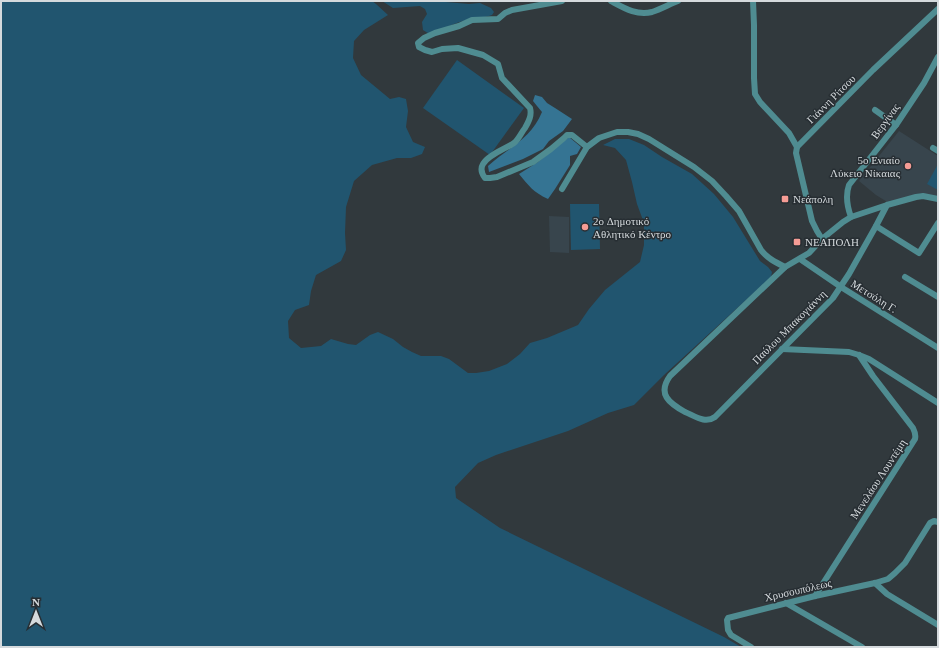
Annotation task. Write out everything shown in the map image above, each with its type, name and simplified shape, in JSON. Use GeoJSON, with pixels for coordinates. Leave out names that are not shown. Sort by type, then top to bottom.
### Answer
{"type":"FeatureCollection","features":[{"type":"Feature","properties":{"kind":"street"},"geometry":{"type":"LineString","coordinates":[[562,1],[512,10],[498,19],[472,20],[459,26],[435,33],[424,38],[418,43],[419,47],[432,52],[442,49],[458,48],[483,55],[498,64],[502,78],[530,108],[531,113],[528,123],[518,138],[511,145],[483,163],[481,169],[485,178],[496,177],[541,158],[567,135],[572,135],[587,147]]}},
{"type":"Feature","properties":{"kind":"street"},"geometry":{"type":"LineString","coordinates":[[611,1],[633,12],[642,13],[653,12],[678,1]]}},
{"type":"Feature","properties":{"kind":"street"},"geometry":{"type":"LineString","coordinates":[[753,1],[754,78],[756,94],[760,102],[789,133],[797,147],[796,153],[814,227],[822,239]]}},
{"type":"Feature","properties":{"kind":"street","name":"Γιάννη Ρίτσου"},"geometry":{"type":"LineString","coordinates":[[797,147],[872,70],[938,9]]}},
{"type":"Feature","properties":{"kind":"street","name":"Βεργίνας"},"geometry":{"type":"LineString","coordinates":[[851,217],[846,198],[849,185],[896,125],[924,83],[938,57]]}},
{"type":"Feature","properties":{"kind":"street"},"geometry":{"type":"LineString","coordinates":[[875,110],[896,125]]}},
{"type":"Feature","properties":{"kind":"street"},"geometry":{"type":"LineString","coordinates":[[562,189],[587,147],[599,138],[617,132],[638,134],[694,167],[712,181],[739,211],[765,255],[771,260],[785,267],[809,253],[822,239],[851,217],[887,205],[922,196],[938,199]]}},
{"type":"Feature","properties":{"kind":"street","name":"Παύλου Μπακογιάννη"},"geometry":{"type":"LineString","coordinates":[[785,267],[670,376],[664,386],[667,398],[671,403],[700,419],[711,420],[715,417],[833,298],[849,274],[887,205]]}},
{"type":"Feature","properties":{"kind":"street"},"geometry":{"type":"LineString","coordinates":[[876,226],[919,253],[938,223]]}},
{"type":"Feature","properties":{"kind":"street","name":"Μετσόλη Γ."},"geometry":{"type":"LineString","coordinates":[[800,259],[841,287],[938,348]]}},
{"type":"Feature","properties":{"kind":"street"},"geometry":{"type":"LineString","coordinates":[[905,277],[938,296]]}},
{"type":"Feature","properties":{"kind":"street"},"geometry":{"type":"LineString","coordinates":[[782,349],[849,352],[859,355],[869,359],[938,403]]}},
{"type":"Feature","properties":{"kind":"street","name":"Μενελάου Λουντέμη"},"geometry":{"type":"LineString","coordinates":[[815,596],[916,437],[913,428],[873,376],[859,355]]}},
{"type":"Feature","properties":{"kind":"street","name":"Χρυσουπόλεως"},"geometry":{"type":"LineString","coordinates":[[751,647],[731,635],[728,630],[727,620],[729,617],[888,579],[905,563],[930,523],[934,521],[938,522]]}},
{"type":"Feature","properties":{"kind":"street"},"geometry":{"type":"LineString","coordinates":[[875,583],[887,594],[938,626]]}},
{"type":"Feature","properties":{"kind":"street"},"geometry":{"type":"LineString","coordinates":[[786,603],[862,647]]}},
{"type":"Feature","properties":{"kind":"shaded area"},"geometry":{"type":"Polygon","coordinates":[[[1,1],[372,1],[388,15],[364,30],[354,41],[353,58],[361,75],[390,99],[399,97],[406,99],[408,111],[406,127],[413,142],[425,147],[422,154],[411,158],[397,158],[372,165],[354,181],[346,207],[346,250],[341,261],[316,275],[311,291],[309,305],[295,310],[288,321],[289,338],[301,348],[321,346],[331,339],[356,345],[370,335],[378,332],[421,356],[441,356],[449,359],[468,373],[489,371],[507,364],[520,354],[530,343],[547,338],[578,325],[605,290],[640,262],[644,245],[644,223],[637,204],[626,160],[615,148],[603,145],[615,139],[629,139],[644,145],[692,174],[714,194],[733,217],[760,261],[772,272],[771,277],[664,375],[634,405],[608,413],[568,431],[496,455],[478,463],[455,487],[456,498],[500,528],[724,637],[741,647],[1,647],[1,1]]]}},
{"type":"Feature","properties":{"kind":"shaded area"},"geometry":{"type":"Polygon","coordinates":[[[382,1],[434,1],[469,4],[480,3],[491,8],[494,12],[489,16],[457,23],[431,35],[423,30],[422,22],[427,14],[425,9],[420,6],[393,8],[382,1]]]}},
{"type":"Feature","properties":{"kind":"shaded area"},"geometry":{"type":"Polygon","coordinates":[[[457,60],[524,108],[490,155],[423,108],[457,60]]]}},
{"type":"Feature","properties":{"kind":"shaded area"},"geometry":{"type":"Polygon","coordinates":[[[535,95],[542,97],[547,103],[572,119],[563,131],[549,141],[543,149],[523,159],[489,172],[488,166],[526,136],[537,121],[542,112],[533,101],[535,95]]]}},
{"type":"Feature","properties":{"kind":"shaded area"},"geometry":{"type":"Polygon","coordinates":[[[899,131],[938,156],[938,197],[921,193],[889,203],[876,195],[859,181],[899,131]]]}},
{"type":"Feature","properties":{"kind":"shaded area"},"geometry":{"type":"Polygon","coordinates":[[[569,137],[581,147],[577,154],[570,156],[570,165],[548,199],[535,191],[519,174],[538,162],[569,137]]]}},
{"type":"Feature","properties":{"kind":"shaded area"},"geometry":{"type":"Polygon","coordinates":[[[938,164],[938,190],[927,184],[938,164]]]}},
{"type":"Feature","properties":{"kind":"shaded area","name":"2o Δημοτικό Αθλητικό Κέντρο"},"geometry":{"type":"Polygon","coordinates":[[[570,204],[599,204],[600,249],[571,250],[570,204]]]}},
{"type":"Feature","properties":{"kind":"shaded area"},"geometry":{"type":"Polygon","coordinates":[[[549,216],[569,217],[569,253],[550,252],[549,216]]]}},
{"type":"Feature","properties":{"kind":"place","name":"5ο Ενιαίο Λύκειο Νίκαιας"},"geometry":{"type":"Point","coordinates":[908,166]}},
{"type":"Feature","properties":{"kind":"place","name":"Νεάπολη"},"geometry":{"type":"Point","coordinates":[785,199]}},
{"type":"Feature","properties":{"kind":"place","name":"2o Δημοτικό Αθλητικό Κέντρο"},"geometry":{"type":"Point","coordinates":[585,227]}},
{"type":"Feature","properties":{"kind":"place","name":"ΝΕΑΠΟΛΗ"},"geometry":{"type":"Point","coordinates":[797,242]}}]}
